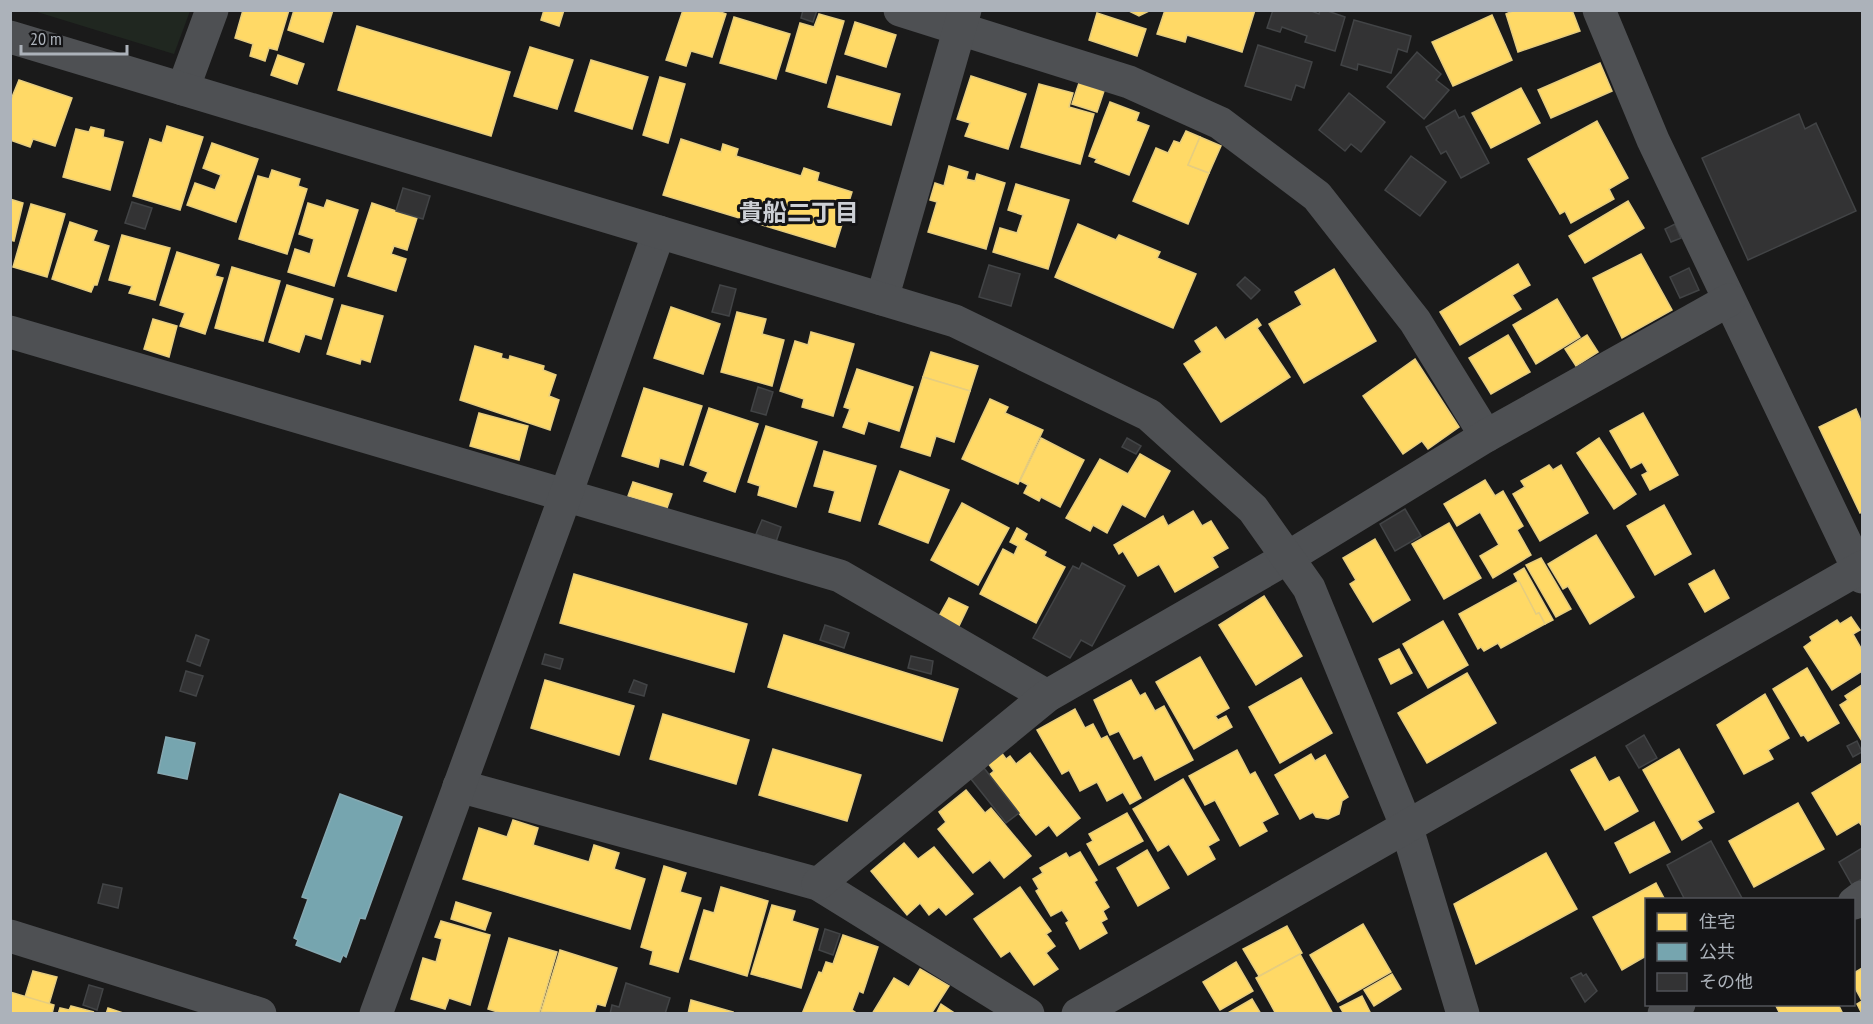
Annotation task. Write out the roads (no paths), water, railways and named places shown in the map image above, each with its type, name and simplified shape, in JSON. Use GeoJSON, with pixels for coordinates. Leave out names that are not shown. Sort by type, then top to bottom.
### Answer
{"type":"FeatureCollection","features":[{"type":"Feature","properties":{"kind":"street"},"geometry":{"type":"LineString","coordinates":[[183,89],[212,10]]}},
{"type":"Feature","properties":{"kind":"street"},"geometry":{"type":"LineString","coordinates":[[900,10],[963,20],[1129,81],[1220,123],[1317,196],[1415,321],[1486,436]]}},
{"type":"Feature","properties":{"kind":"street"},"geometry":{"type":"LineString","coordinates":[[1078,1014],[1406,825],[1861,571],[1653,140],[1599,10]]}},
{"type":"Feature","properties":{"kind":"street"},"geometry":{"type":"LineString","coordinates":[[882,299],[963,20]]}},
{"type":"Feature","properties":{"kind":"street"},"geometry":{"type":"LineString","coordinates":[[10,37],[955,321],[1149,415],[1253,509],[1309,588],[1406,825],[1463,1014]]}},
{"type":"Feature","properties":{"kind":"street"},"geometry":{"type":"LineString","coordinates":[[376,1014],[565,498],[659,232]]}},
{"type":"Feature","properties":{"kind":"street"},"geometry":{"type":"LineString","coordinates":[[818,884],[1047,696],[1287,558],[1486,436],[1729,300]]}},
{"type":"Feature","properties":{"kind":"street"},"geometry":{"type":"LineString","coordinates":[[10,332],[565,498],[840,576],[1047,696]]}},
{"type":"Feature","properties":{"kind":"street"},"geometry":{"type":"LineString","coordinates":[[459,786],[818,884],[1028,1014]]}},
{"type":"Feature","properties":{"kind":"street"},"geometry":{"type":"LineString","coordinates":[[10,936],[260,1014]]}},
{"type":"Feature","properties":{"kind":"street"},"geometry":{"type":"LineString","coordinates":[[1664,1014],[1677,1006]]}},
{"type":"Feature","properties":{"kind":"district","name":"貴船二丁目"},"geometry":{"type":"Point","coordinates":[799,213]}}]}
